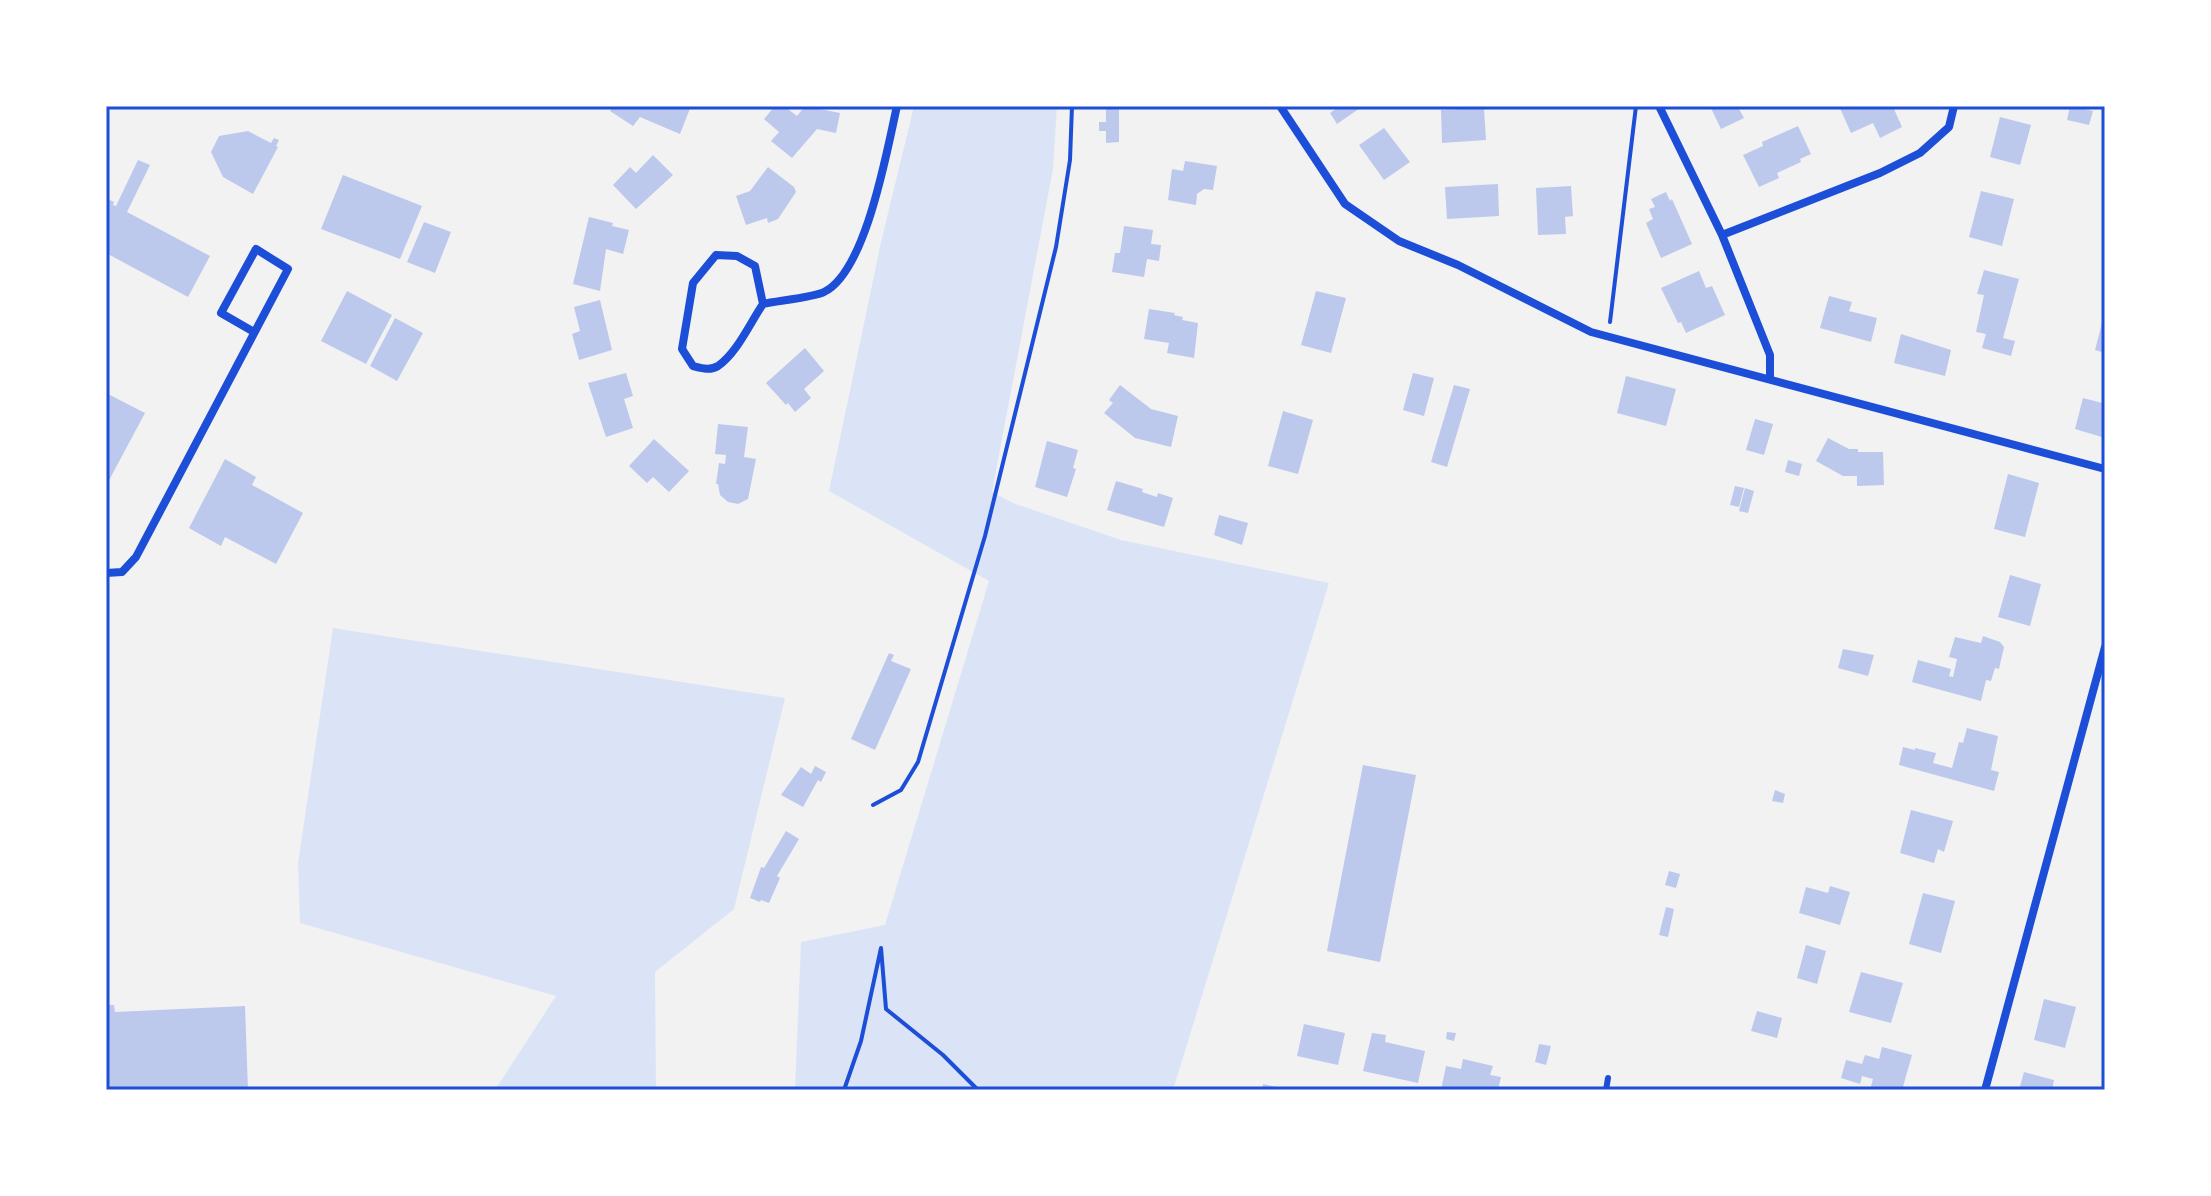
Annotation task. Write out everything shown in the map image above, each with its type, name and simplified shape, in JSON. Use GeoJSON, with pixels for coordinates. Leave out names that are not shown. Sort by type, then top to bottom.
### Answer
{"type":"FeatureCollection","features":[{"type":"Feature","properties":{"kind":"street"},"geometry":{"type":"LineString","coordinates":[[763,304],[755,266],[737,256],[716,255],[693,283],[682,349],[693,366],[708,369],[718,366],[763,304],[824,292],[848,270],[877,196],[897,106]]}},
{"type":"Feature","properties":{"kind":"street"},"geometry":{"type":"LineString","coordinates":[[1280,106],[1345,204],[1399,241],[1458,265],[1591,332],[2105,469]]}},
{"type":"Feature","properties":{"kind":"street"},"geometry":{"type":"LineString","coordinates":[[1659,106],[1722,235],[1770,355],[1770,379]]}},
{"type":"Feature","properties":{"kind":"street"},"geometry":{"type":"LineString","coordinates":[[1722,235],[1880,173],[1920,153],[1949,127],[1954,106]]}},
{"type":"Feature","properties":{"kind":"street"},"geometry":{"type":"LineString","coordinates":[[106,573],[122,572],[136,557],[288,269],[256,249],[221,313],[254,332]]}},
{"type":"Feature","properties":{"kind":"street"},"geometry":{"type":"LineString","coordinates":[[1985,1090],[2105,647]]}},
{"type":"Feature","properties":{"kind":"lane"},"geometry":{"type":"LineString","coordinates":[[1606,1090],[1608,1078]]}},
{"type":"Feature","properties":{"kind":"path"},"geometry":{"type":"LineString","coordinates":[[873,805],[901,790],[918,762],[985,536],[1056,247],[1070,160],[1072,106]]}},
{"type":"Feature","properties":{"kind":"path"},"geometry":{"type":"LineString","coordinates":[[1608,336],[1636,106]]}},
{"type":"Feature","properties":{"kind":"path"},"geometry":{"type":"LineString","coordinates":[[844,1090],[861,1041],[881,948],[886,1009],[943,1055],[978,1090]]}},
{"type":"Feature","properties":{"kind":"shaded area"},"geometry":{"type":"Polygon","coordinates":[[[914,106],[1057,106],[1053,169],[992,492],[1013,503],[1121,540],[1329,583],[1173,1090],[795,1090],[801,942],[885,925],[989,581],[829,491],[881,242],[914,106]]]}},
{"type":"Feature","properties":{"kind":"shaded area"},"geometry":{"type":"Polygon","coordinates":[[[333,628],[785,698],[734,909],[655,972],[656,1090],[495,1090],[556,996],[300,923],[298,863],[333,628]]]}},
{"type":"Feature","properties":{"kind":"building"},"geometry":{"type":"Polygon","coordinates":[[[613,106],[691,106],[680,134],[640,117],[633,126],[610,111],[613,106]]]}},
{"type":"Feature","properties":{"kind":"building"},"geometry":{"type":"Polygon","coordinates":[[[775,106],[784,106],[797,116],[805,106],[840,113],[836,133],[817,129],[792,158],[771,141],[779,132],[764,119],[775,106]]]}},
{"type":"Feature","properties":{"kind":"building"},"geometry":{"type":"Polygon","coordinates":[[[1106,106],[1119,106],[1119,142],[1106,143],[1106,131],[1099,131],[1099,122],[1106,122],[1106,106]]]}},
{"type":"Feature","properties":{"kind":"building"},"geometry":{"type":"Polygon","coordinates":[[[1340,106],[1363,106],[1337,124],[1330,113],[1340,106]]]}},
{"type":"Feature","properties":{"kind":"building"},"geometry":{"type":"Polygon","coordinates":[[[1710,106],[1746,106],[1739,109],[1744,118],[1721,129],[1710,106]]]}},
{"type":"Feature","properties":{"kind":"building"},"geometry":{"type":"Polygon","coordinates":[[[1839,106],[1900,106],[1894,109],[1902,127],[1880,138],[1873,123],[1851,133],[1839,106]]]}},
{"type":"Feature","properties":{"kind":"building"},"geometry":{"type":"Polygon","coordinates":[[[2070,106],[2093,111],[2089,125],[2067,120],[2070,106]]]}},
{"type":"Feature","properties":{"kind":"building"},"geometry":{"type":"Polygon","coordinates":[[[1484,108],[1486,140],[1442,143],[1441,110],[1484,108]]]}},
{"type":"Feature","properties":{"kind":"building"},"geometry":{"type":"Polygon","coordinates":[[[2000,117],[2031,125],[2020,165],[1990,157],[2000,117]]]}},
{"type":"Feature","properties":{"kind":"building"},"geometry":{"type":"Polygon","coordinates":[[[1798,126],[1811,154],[1777,173],[1779,178],[1759,187],[1743,155],[1763,146],[1762,142],[1798,126]]]}},
{"type":"Feature","properties":{"kind":"building"},"geometry":{"type":"Polygon","coordinates":[[[1384,128],[1410,162],[1384,180],[1359,145],[1384,128]]]}},
{"type":"Feature","properties":{"kind":"building"},"geometry":{"type":"Polygon","coordinates":[[[248,131],[271,143],[274,138],[279,140],[253,194],[223,177],[211,152],[219,136],[248,131]]]}},
{"type":"Feature","properties":{"kind":"building"},"geometry":{"type":"Polygon","coordinates":[[[653,155],[673,175],[636,209],[613,185],[630,167],[636,173],[653,155]]]}},
{"type":"Feature","properties":{"kind":"building"},"geometry":{"type":"Polygon","coordinates":[[[138,160],[150,165],[127,212],[210,256],[188,297],[106,253],[106,198],[116,206],[138,160]]]}},
{"type":"Feature","properties":{"kind":"building"},"geometry":{"type":"Polygon","coordinates":[[[1185,161],[1217,166],[1213,190],[1204,189],[1197,194],[1196,205],[1168,200],[1172,169],[1183,171],[1185,161]]]}},
{"type":"Feature","properties":{"kind":"building"},"geometry":{"type":"Polygon","coordinates":[[[768,167],[796,192],[778,219],[768,223],[767,218],[746,225],[736,196],[750,191],[768,167]]]}},
{"type":"Feature","properties":{"kind":"building"},"geometry":{"type":"Polygon","coordinates":[[[343,175],[422,206],[400,259],[321,229],[343,175]]]}},
{"type":"Feature","properties":{"kind":"building"},"geometry":{"type":"Polygon","coordinates":[[[1498,184],[1499,216],[1447,219],[1445,187],[1498,184]]]}},
{"type":"Feature","properties":{"kind":"building"},"geometry":{"type":"Polygon","coordinates":[[[1571,186],[1573,216],[1565,217],[1566,234],[1538,235],[1536,188],[1571,186]]]}},
{"type":"Feature","properties":{"kind":"building"},"geometry":{"type":"Polygon","coordinates":[[[1981,191],[2014,199],[2002,246],[1969,237],[1981,191]]]}},
{"type":"Feature","properties":{"kind":"building"},"geometry":{"type":"Polygon","coordinates":[[[1666,192],[1692,244],[1661,258],[1646,223],[1653,219],[1649,209],[1655,207],[1651,199],[1666,192]]]}},
{"type":"Feature","properties":{"kind":"building"},"geometry":{"type":"Polygon","coordinates":[[[589,217],[629,230],[623,254],[606,249],[600,291],[573,284],[589,217]]]}},
{"type":"Feature","properties":{"kind":"building"},"geometry":{"type":"Polygon","coordinates":[[[424,222],[451,232],[435,273],[407,262],[424,222]]]}},
{"type":"Feature","properties":{"kind":"building"},"geometry":{"type":"Polygon","coordinates":[[[1124,226],[1153,230],[1151,244],[1161,245],[1159,261],[1147,259],[1144,277],[1112,272],[1115,253],[1120,253],[1124,226]]]}},
{"type":"Feature","properties":{"kind":"building"},"geometry":{"type":"Polygon","coordinates":[[[1984,270],[2019,279],[2003,338],[2015,341],[2011,356],[1982,348],[1986,334],[1976,332],[1984,295],[1977,294],[1984,270]]]}},
{"type":"Feature","properties":{"kind":"building"},"geometry":{"type":"Polygon","coordinates":[[[1699,271],[1706,288],[1712,286],[1725,315],[1686,333],[1661,288],[1699,271]]]}},
{"type":"Feature","properties":{"kind":"building"},"geometry":{"type":"Polygon","coordinates":[[[347,291],[392,315],[366,364],[321,341],[347,291]]]}},
{"type":"Feature","properties":{"kind":"building"},"geometry":{"type":"Polygon","coordinates":[[[1316,291],[1346,298],[1331,353],[1301,345],[1316,291]]]}},
{"type":"Feature","properties":{"kind":"building"},"geometry":{"type":"Polygon","coordinates":[[[1829,296],[1852,302],[1849,311],[1877,318],[1871,342],[1820,328],[1829,296]]]}},
{"type":"Feature","properties":{"kind":"building"},"geometry":{"type":"Polygon","coordinates":[[[600,300],[612,350],[579,360],[572,334],[580,331],[574,307],[600,300]]]}},
{"type":"Feature","properties":{"kind":"building"},"geometry":{"type":"Polygon","coordinates":[[[1149,309],[1175,313],[1183,317],[1182,320],[1198,323],[1194,358],[1167,353],[1169,343],[1144,339],[1149,309]]]}},
{"type":"Feature","properties":{"kind":"building"},"geometry":{"type":"Polygon","coordinates":[[[2105,315],[2105,353],[2095,350],[2105,315]]]}},
{"type":"Feature","properties":{"kind":"building"},"geometry":{"type":"Polygon","coordinates":[[[395,318],[423,333],[397,381],[370,366],[395,318]]]}},
{"type":"Feature","properties":{"kind":"building"},"geometry":{"type":"Polygon","coordinates":[[[1901,334],[1951,350],[1945,376],[1894,363],[1901,334]]]}},
{"type":"Feature","properties":{"kind":"building"},"geometry":{"type":"Polygon","coordinates":[[[805,348],[824,371],[804,389],[811,398],[795,412],[766,383],[805,348]]]}},
{"type":"Feature","properties":{"kind":"building"},"geometry":{"type":"Polygon","coordinates":[[[626,373],[633,396],[624,399],[633,428],[606,437],[588,383],[626,373]]]}},
{"type":"Feature","properties":{"kind":"building"},"geometry":{"type":"Polygon","coordinates":[[[1413,373],[1434,378],[1424,416],[1403,410],[1413,373]]]}},
{"type":"Feature","properties":{"kind":"building"},"geometry":{"type":"Polygon","coordinates":[[[1626,376],[1676,389],[1666,426],[1617,413],[1626,376]]]}},
{"type":"Feature","properties":{"kind":"building"},"geometry":{"type":"Polygon","coordinates":[[[1120,385],[1151,409],[1178,416],[1171,447],[1135,438],[1104,413],[1113,403],[1109,400],[1120,385]]]}},
{"type":"Feature","properties":{"kind":"building"},"geometry":{"type":"Polygon","coordinates":[[[1454,385],[1470,389],[1447,467],[1431,462],[1454,385]]]}},
{"type":"Feature","properties":{"kind":"building"},"geometry":{"type":"Polygon","coordinates":[[[106,393],[145,413],[106,486],[106,393]]]}},
{"type":"Feature","properties":{"kind":"building"},"geometry":{"type":"Polygon","coordinates":[[[2105,394],[2105,438],[2075,429],[2083,398],[2102,403],[2105,394]]]}},
{"type":"Feature","properties":{"kind":"building"},"geometry":{"type":"Polygon","coordinates":[[[1283,411],[1313,420],[1298,474],[1268,466],[1283,411]]]}},
{"type":"Feature","properties":{"kind":"building"},"geometry":{"type":"Polygon","coordinates":[[[1755,419],[1773,424],[1764,455],[1746,450],[1755,419]]]}},
{"type":"Feature","properties":{"kind":"building"},"geometry":{"type":"Polygon","coordinates":[[[718,424],[748,427],[744,457],[756,459],[748,499],[738,504],[728,502],[720,495],[716,484],[719,463],[725,464],[726,455],[715,454],[718,424]]]}},
{"type":"Feature","properties":{"kind":"building"},"geometry":{"type":"Polygon","coordinates":[[[1828,438],[1849,449],[1858,449],[1858,452],[1883,452],[1884,485],[1857,486],[1857,476],[1843,476],[1816,461],[1828,438]]]}},
{"type":"Feature","properties":{"kind":"building"},"geometry":{"type":"Polygon","coordinates":[[[654,439],[689,471],[669,492],[653,477],[647,483],[629,466],[654,439]]]}},
{"type":"Feature","properties":{"kind":"building"},"geometry":{"type":"Polygon","coordinates":[[[1047,441],[1078,450],[1067,497],[1035,487],[1047,441]]]}},
{"type":"Feature","properties":{"kind":"building"},"geometry":{"type":"Polygon","coordinates":[[[225,459],[256,477],[252,485],[303,513],[276,564],[225,537],[221,546],[189,528],[225,459]]]}},
{"type":"Feature","properties":{"kind":"building"},"geometry":{"type":"Polygon","coordinates":[[[1788,460],[1802,464],[1799,476],[1785,472],[1788,460]]]}},
{"type":"Feature","properties":{"kind":"building"},"geometry":{"type":"Polygon","coordinates":[[[2008,474],[2039,483],[2025,537],[1994,529],[2008,474]]]}},
{"type":"Feature","properties":{"kind":"building"},"geometry":{"type":"Polygon","coordinates":[[[1116,481],[1157,497],[1158,493],[1173,498],[1164,527],[1107,510],[1116,481]]]}},
{"type":"Feature","properties":{"kind":"building"},"geometry":{"type":"Polygon","coordinates":[[[1735,486],[1744,488],[1739,507],[1730,505],[1735,486]]]}},
{"type":"Feature","properties":{"kind":"building"},"geometry":{"type":"Polygon","coordinates":[[[1745,488],[1754,491],[1748,513],[1739,511],[1745,488]]]}},
{"type":"Feature","properties":{"kind":"building"},"geometry":{"type":"Polygon","coordinates":[[[1219,515],[1248,523],[1242,545],[1214,535],[1219,515]]]}},
{"type":"Feature","properties":{"kind":"building"},"geometry":{"type":"Polygon","coordinates":[[[2010,575],[2041,584],[2030,626],[1998,617],[2010,575]]]}},
{"type":"Feature","properties":{"kind":"building"},"geometry":{"type":"Polygon","coordinates":[[[1983,636],[2000,642],[2004,647],[1999,669],[1995,668],[1991,681],[1986,680],[1981,701],[1912,682],[1918,660],[1951,669],[1949,676],[1953,677],[1957,659],[1949,657],[1955,637],[1981,643],[1983,636]]]}},
{"type":"Feature","properties":{"kind":"building"},"geometry":{"type":"Polygon","coordinates":[[[1843,649],[1874,655],[1868,676],[1838,668],[1843,649]]]}},
{"type":"Feature","properties":{"kind":"building"},"geometry":{"type":"Polygon","coordinates":[[[889,653],[894,655],[891,661],[911,669],[875,750],[851,739],[889,653]]]}},
{"type":"Feature","properties":{"kind":"building"},"geometry":{"type":"Polygon","coordinates":[[[1967,728],[1998,736],[1991,770],[1999,772],[1994,791],[1899,765],[1903,747],[1936,753],[1933,763],[1952,768],[1959,742],[1963,743],[1967,728]]]}},
{"type":"Feature","properties":{"kind":"building"},"geometry":{"type":"Polygon","coordinates":[[[1363,765],[1416,775],[1380,962],[1327,951],[1363,765]]]}},
{"type":"Feature","properties":{"kind":"building"},"geometry":{"type":"Polygon","coordinates":[[[815,766],[826,772],[803,807],[781,795],[801,767],[811,774],[815,766]]]}},
{"type":"Feature","properties":{"kind":"building"},"geometry":{"type":"Polygon","coordinates":[[[1775,790],[1785,794],[1783,803],[1772,801],[1775,790]]]}},
{"type":"Feature","properties":{"kind":"building"},"geometry":{"type":"Polygon","coordinates":[[[1911,810],[1953,821],[1944,852],[1938,849],[1934,863],[1900,853],[1911,810]]]}},
{"type":"Feature","properties":{"kind":"building"},"geometry":{"type":"Polygon","coordinates":[[[786,831],[799,839],[777,876],[780,878],[769,903],[750,898],[761,867],[764,868],[786,831]]]}},
{"type":"Feature","properties":{"kind":"building"},"geometry":{"type":"Polygon","coordinates":[[[1669,871],[1680,874],[1676,888],[1665,885],[1669,871]]]}},
{"type":"Feature","properties":{"kind":"building"},"geometry":{"type":"Polygon","coordinates":[[[1830,886],[1850,892],[1840,925],[1799,913],[1806,887],[1828,893],[1830,886]]]}},
{"type":"Feature","properties":{"kind":"building"},"geometry":{"type":"Polygon","coordinates":[[[1923,893],[1955,901],[1941,953],[1909,944],[1923,893]]]}},
{"type":"Feature","properties":{"kind":"building"},"geometry":{"type":"Polygon","coordinates":[[[1666,907],[1674,909],[1668,937],[1659,935],[1666,907]]]}},
{"type":"Feature","properties":{"kind":"building"},"geometry":{"type":"Polygon","coordinates":[[[1806,945],[1826,951],[1817,984],[1797,978],[1806,945]]]}},
{"type":"Feature","properties":{"kind":"building"},"geometry":{"type":"Polygon","coordinates":[[[1861,972],[1903,983],[1891,1023],[1849,1012],[1861,972]]]}},
{"type":"Feature","properties":{"kind":"building"},"geometry":{"type":"Polygon","coordinates":[[[2044,999],[2076,1007],[2065,1048],[2034,1040],[2044,999]]]}},
{"type":"Feature","properties":{"kind":"building"},"geometry":{"type":"Polygon","coordinates":[[[106,1005],[114,1005],[115,1012],[245,1006],[248,1090],[106,1090],[106,1005]]]}},
{"type":"Feature","properties":{"kind":"building"},"geometry":{"type":"Polygon","coordinates":[[[1757,1011],[1782,1018],[1777,1038],[1751,1031],[1757,1011]]]}},
{"type":"Feature","properties":{"kind":"building"},"geometry":{"type":"Polygon","coordinates":[[[1304,1024],[1345,1033],[1338,1065],[1297,1056],[1304,1024]]]}},
{"type":"Feature","properties":{"kind":"building"},"geometry":{"type":"Polygon","coordinates":[[[1447,1032],[1456,1033],[1454,1041],[1446,1039],[1447,1032]]]}},
{"type":"Feature","properties":{"kind":"building"},"geometry":{"type":"Polygon","coordinates":[[[1372,1033],[1386,1035],[1385,1042],[1425,1051],[1418,1083],[1363,1071],[1372,1033]]]}},
{"type":"Feature","properties":{"kind":"building"},"geometry":{"type":"Polygon","coordinates":[[[1539,1044],[1551,1046],[1546,1065],[1535,1062],[1539,1044]]]}},
{"type":"Feature","properties":{"kind":"building"},"geometry":{"type":"Polygon","coordinates":[[[1882,1047],[1912,1055],[1902,1090],[1870,1090],[1873,1079],[1862,1076],[1860,1084],[1841,1078],[1846,1060],[1862,1064],[1865,1055],[1879,1059],[1882,1047]]]}},
{"type":"Feature","properties":{"kind":"building"},"geometry":{"type":"Polygon","coordinates":[[[1463,1059],[1493,1066],[1490,1075],[1501,1077],[1498,1090],[1441,1090],[1446,1066],[1461,1069],[1463,1059]]]}},
{"type":"Feature","properties":{"kind":"building"},"geometry":{"type":"Polygon","coordinates":[[[2024,1072],[2054,1080],[2052,1090],[2019,1090],[2024,1072]]]}},
{"type":"Feature","properties":{"kind":"building"},"geometry":{"type":"Polygon","coordinates":[[[1263,1084],[1286,1089],[1286,1090],[1262,1090],[1263,1084]]]}}]}
